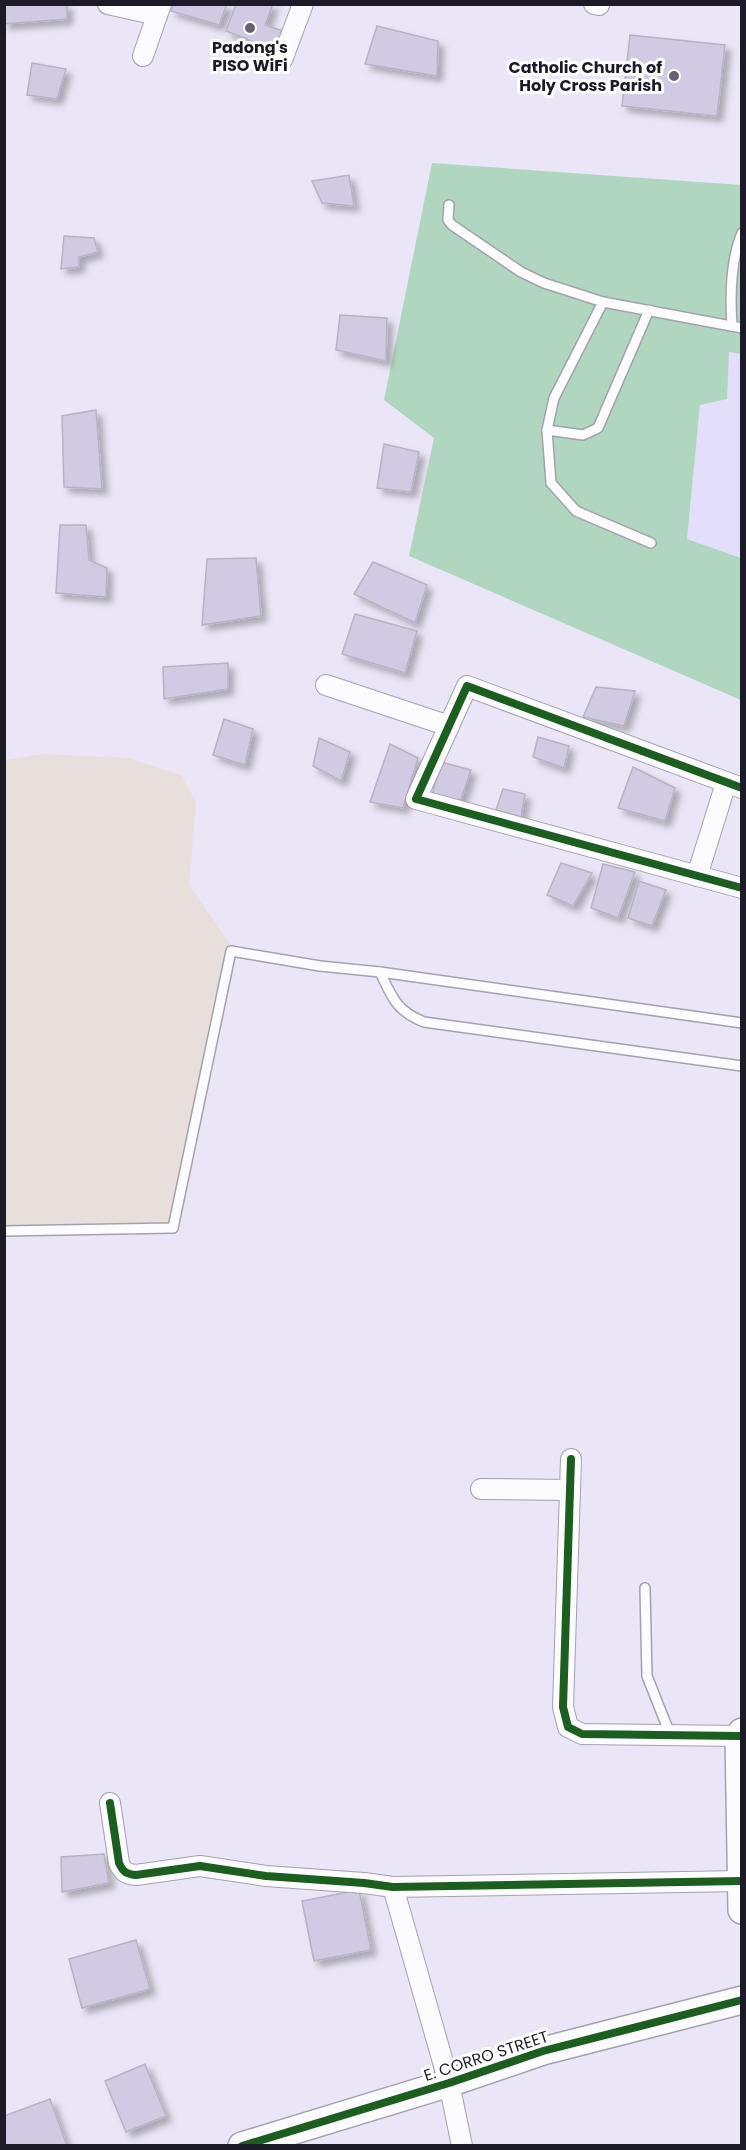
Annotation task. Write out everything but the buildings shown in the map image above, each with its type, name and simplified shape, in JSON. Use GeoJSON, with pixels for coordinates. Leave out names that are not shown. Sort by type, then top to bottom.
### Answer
{"type":"FeatureCollection","features":[{"type":"Feature","properties":{"kind":"street"},"geometry":{"type":"LineString","coordinates":[[108,4],[159,10],[143,56]]}},
{"type":"Feature","properties":{"kind":"street"},"geometry":{"type":"LineString","coordinates":[[282,60],[303,4]]}},
{"type":"Feature","properties":{"kind":"street"},"geometry":{"type":"LineString","coordinates":[[326,684],[449,726]]}},
{"type":"Feature","properties":{"kind":"street"},"geometry":{"type":"LineString","coordinates":[[697,876],[734,785],[466,686],[416,799],[697,876],[741,888]]}},
{"type":"Feature","properties":{"kind":"street"},"geometry":{"type":"LineString","coordinates":[[571,1460],[564,1707],[568,1727],[582,1734],[671,1736],[740,1734],[741,1910]]}},
{"type":"Feature","properties":{"kind":"street"},"geometry":{"type":"LineString","coordinates":[[481,1489],[570,1490]]}},
{"type":"Feature","properties":{"kind":"street"},"geometry":{"type":"LineString","coordinates":[[110,1803],[119,1863],[123,1871],[136,1875],[200,1866],[266,1876],[364,1882],[393,1887],[741,1881]]}},
{"type":"Feature","properties":{"kind":"street"},"geometry":{"type":"LineString","coordinates":[[393,1887],[448,2084],[462,2145]]}},
{"type":"Feature","properties":{"kind":"street","name":"E. CORRO STREET"},"geometry":{"type":"LineString","coordinates":[[242,2145],[448,2084],[543,2051],[741,2000]]}},
{"type":"Feature","properties":{"kind":"lane"},"geometry":{"type":"LineString","coordinates":[[449,205],[448,220],[452,225],[470,235],[521,272],[544,283],[603,302],[736,327],[730,298],[741,232]]}},
{"type":"Feature","properties":{"kind":"lane"},"geometry":{"type":"LineString","coordinates":[[603,302],[554,398],[547,430],[551,483],[576,511],[651,543]]}},
{"type":"Feature","properties":{"kind":"lane"},"geometry":{"type":"LineString","coordinates":[[547,430],[583,435],[598,428],[649,310]]}},
{"type":"Feature","properties":{"kind":"lane"},"geometry":{"type":"LineString","coordinates":[[4,1231],[173,1228],[231,951],[320,966],[380,972],[741,1023]]}},
{"type":"Feature","properties":{"kind":"lane"},"geometry":{"type":"LineString","coordinates":[[380,972],[398,1007],[410,1017],[424,1022],[741,1066]]}},
{"type":"Feature","properties":{"kind":"lane"},"geometry":{"type":"LineString","coordinates":[[645,1588],[646,1676],[671,1736]]}},
{"type":"Feature","properties":{"kind":"shaded area"},"geometry":{"type":"Polygon","coordinates":[[[729,352],[741,354],[741,558],[687,539],[700,405],[729,352]]]}},
{"type":"Feature","properties":{"kind":"shaded area"},"geometry":{"type":"Polygon","coordinates":[[[43,754],[128,758],[181,775],[196,802],[189,885],[230,944],[171,1228],[5,1230],[5,760],[43,754]]]}},
{"type":"Feature","properties":{"kind":"green space"},"geometry":{"type":"Polygon","coordinates":[[[432,163],[741,185],[741,354],[729,352],[727,399],[700,405],[687,539],[741,558],[741,700],[409,556],[434,438],[384,400],[432,163]]]}},
{"type":"Feature","properties":{"kind":"cycle path"},"geometry":{"type":"LineString","coordinates":[[742,788],[467,686],[416,799],[742,888]]}},
{"type":"Feature","properties":{"kind":"cycle path"},"geometry":{"type":"LineString","coordinates":[[571,1459],[563,1707],[568,1727],[582,1734],[739,1736]]}},
{"type":"Feature","properties":{"kind":"cycle path"},"geometry":{"type":"LineString","coordinates":[[110,1803],[119,1863],[125,1872],[136,1875],[200,1866],[266,1876],[393,1887],[742,1881]]}},
{"type":"Feature","properties":{"kind":"cycle path"},"geometry":{"type":"LineString","coordinates":[[242,2146],[449,2083],[543,2051],[742,2000]]}},
{"type":"Feature","properties":{"kind":"place","name":"Padong's PISO WiFi"},"geometry":{"type":"Point","coordinates":[250,28]}},
{"type":"Feature","properties":{"kind":"place","name":"Catholic Church of Holy Cross Parish"},"geometry":{"type":"Point","coordinates":[674,76]}}]}
